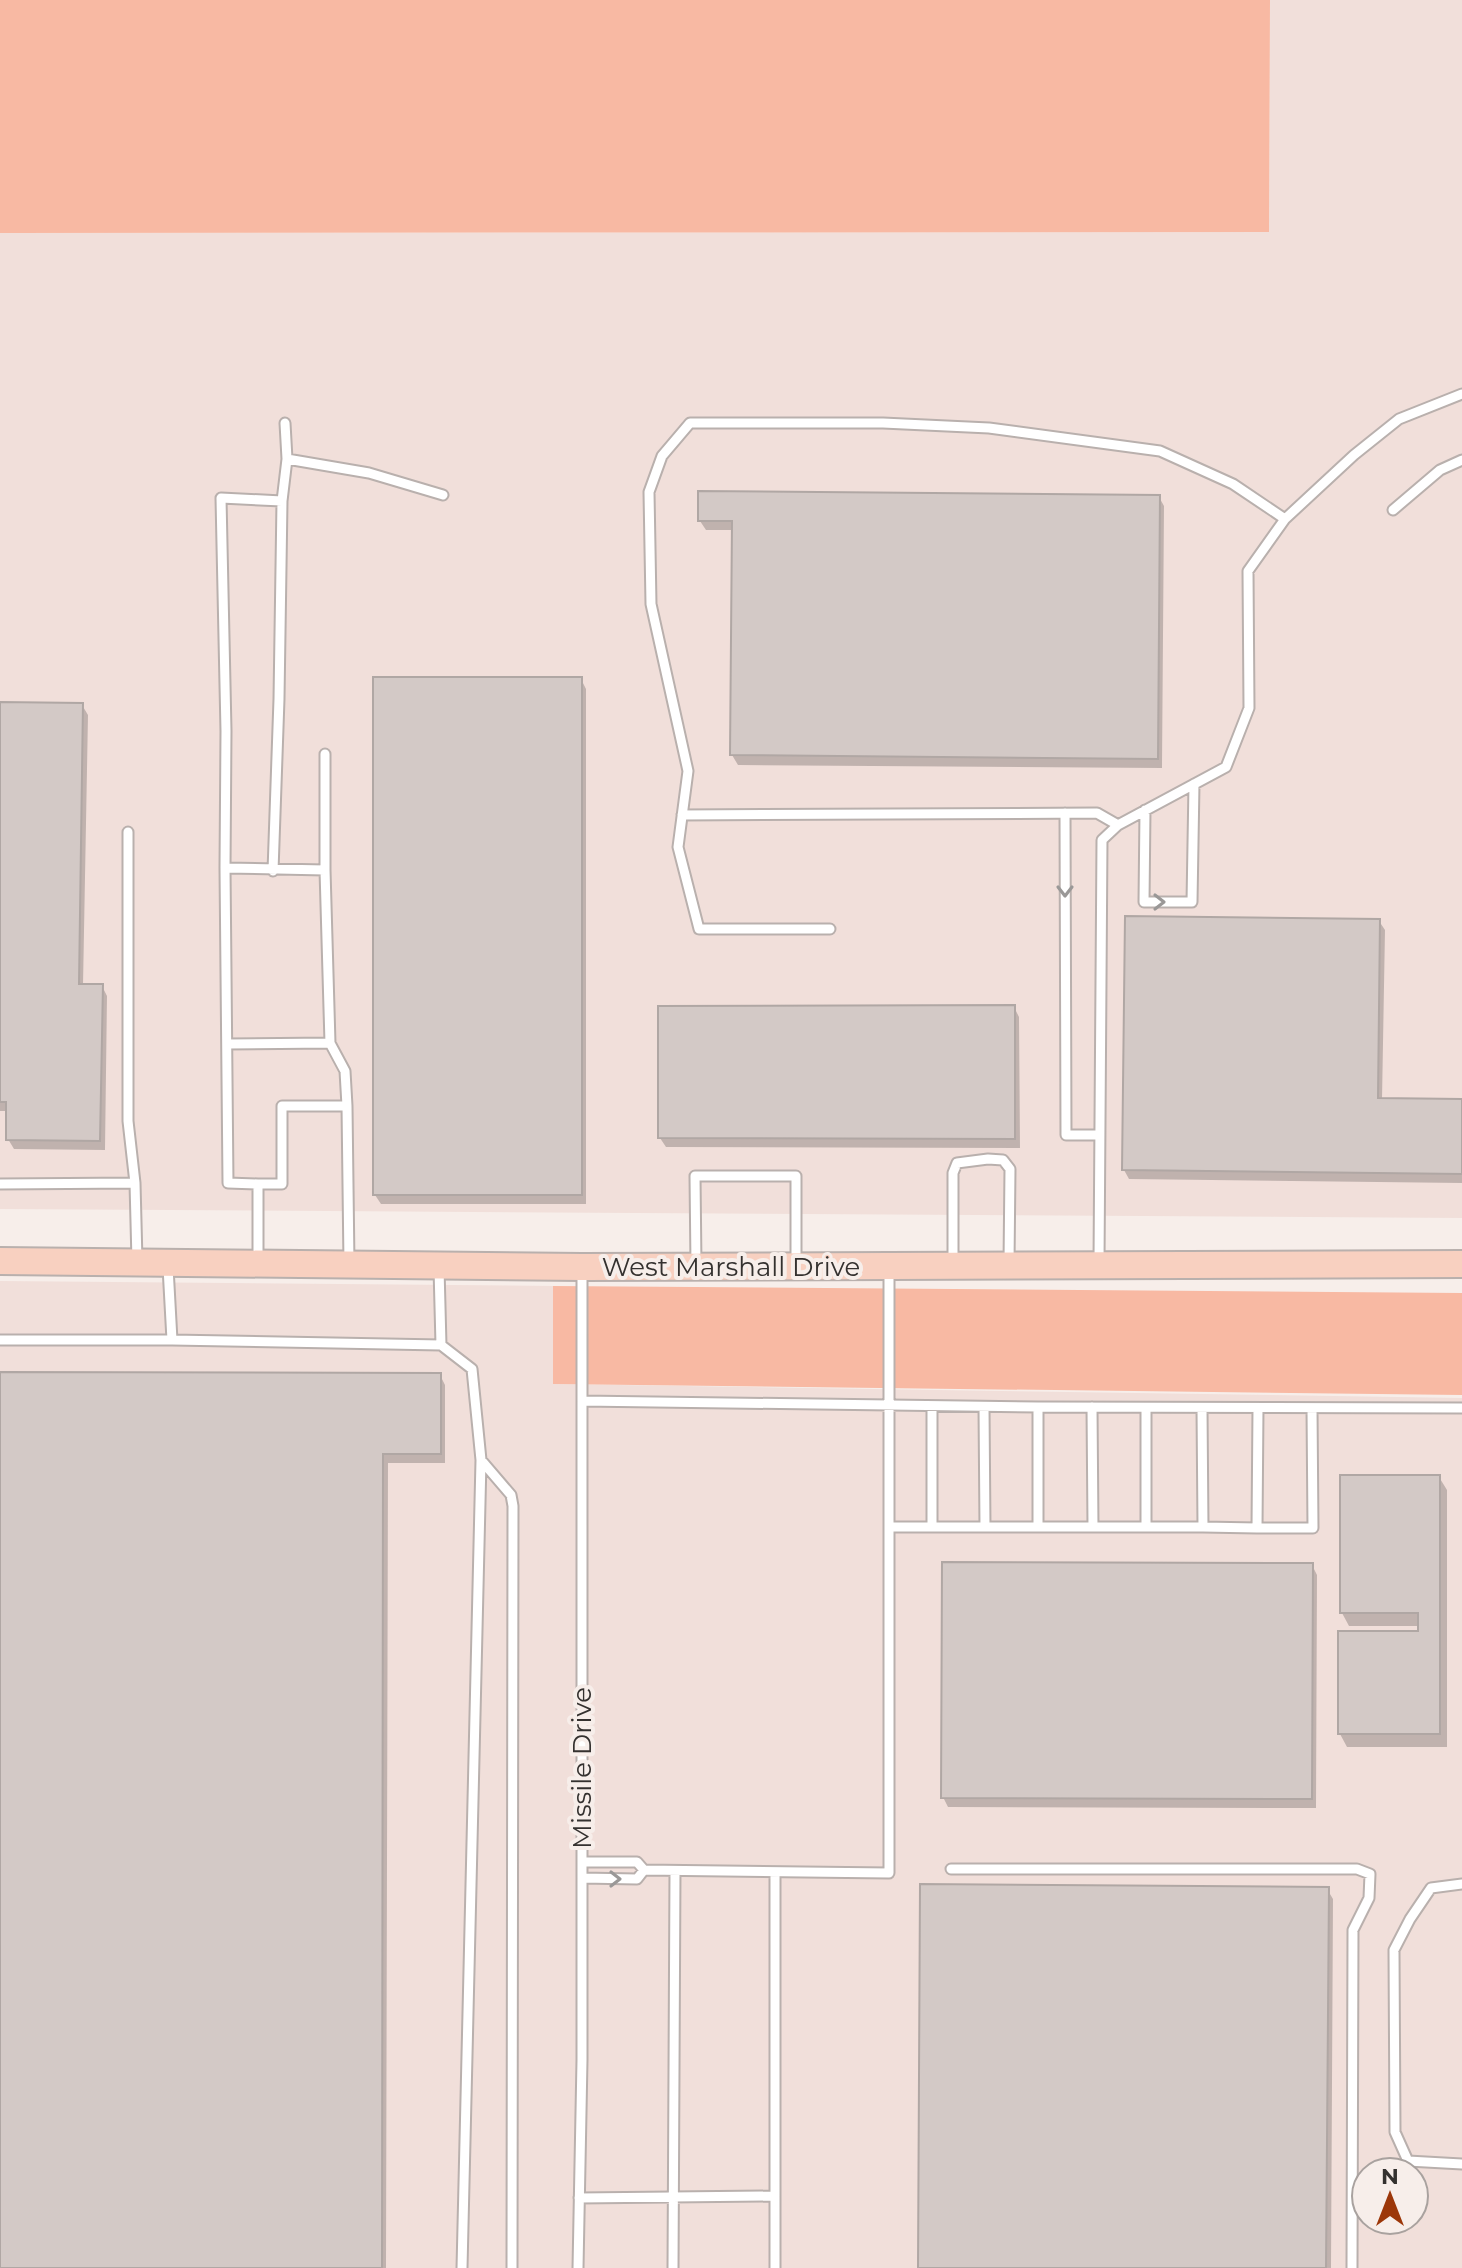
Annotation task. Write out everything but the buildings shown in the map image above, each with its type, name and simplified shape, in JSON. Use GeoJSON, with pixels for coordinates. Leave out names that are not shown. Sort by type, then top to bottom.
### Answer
{"type":"FeatureCollection","features":[{"type":"Feature","properties":{"kind":"main road","name":"West Marshall Drive"},"geometry":{"type":"LineString","coordinates":[[0,1261],[582,1267],[1462,1264]]}},
{"type":"Feature","properties":{"kind":"lane"},"geometry":{"type":"LineString","coordinates":[[1099,1266],[1102,840],[1118,825],[1226,767],[1249,708],[1248,571],[1285,519],[1354,455],[1399,419],[1462,394]]}},
{"type":"Feature","properties":{"kind":"lane"},"geometry":{"type":"LineString","coordinates":[[830,929],[699,929],[678,847],[688,771],[651,604],[649,492],[662,456],[690,423],[851,422],[989,428],[1160,451],[1233,484],[1285,519]]}},
{"type":"Feature","properties":{"kind":"lane"},"geometry":{"type":"LineString","coordinates":[[273,871],[282,501],[287,459],[285,423]]}},
{"type":"Feature","properties":{"kind":"lane"},"geometry":{"type":"LineString","coordinates":[[287,459],[369,473],[443,495]]}},
{"type":"Feature","properties":{"kind":"lane"},"geometry":{"type":"LineString","coordinates":[[1393,510],[1440,470],[1462,460]]}},
{"type":"Feature","properties":{"kind":"lane"},"geometry":{"type":"LineString","coordinates":[[282,501],[221,498],[226,731],[228,1183],[282,1184],[282,1106],[347,1106]]}},
{"type":"Feature","properties":{"kind":"lane"},"geometry":{"type":"LineString","coordinates":[[325,754],[330,1043],[345,1071],[349,1265]]}},
{"type":"Feature","properties":{"kind":"lane"},"geometry":{"type":"LineString","coordinates":[[1145,810],[1144,902],[1192,902],[1194,784]]}},
{"type":"Feature","properties":{"kind":"lane"},"geometry":{"type":"LineString","coordinates":[[1065,813],[1066,1135],[1100,1135]]}},
{"type":"Feature","properties":{"kind":"lane"},"geometry":{"type":"LineString","coordinates":[[682,815],[1097,813],[1118,825]]}},
{"type":"Feature","properties":{"kind":"lane"},"geometry":{"type":"LineString","coordinates":[[128,832],[128,1121],[135,1183],[137,1262]]}},
{"type":"Feature","properties":{"kind":"lane"},"geometry":{"type":"LineString","coordinates":[[225,868],[325,870]]}},
{"type":"Feature","properties":{"kind":"lane"},"geometry":{"type":"LineString","coordinates":[[228,1044],[330,1043]]}},
{"type":"Feature","properties":{"kind":"lane"},"geometry":{"type":"LineString","coordinates":[[953,1267],[953,1173],[957,1163],[988,1159],[1003,1160],[1010,1169],[1009,1266]]}},
{"type":"Feature","properties":{"kind":"lane"},"geometry":{"type":"LineString","coordinates":[[696,1265],[695,1176],[796,1176],[796,1266]]}},
{"type":"Feature","properties":{"kind":"lane"},"geometry":{"type":"LineString","coordinates":[[0,1184],[135,1183]]}},
{"type":"Feature","properties":{"kind":"lane"},"geometry":{"type":"LineString","coordinates":[[258,1184],[258,1263]]}},
{"type":"Feature","properties":{"kind":"lane"},"geometry":{"type":"LineString","coordinates":[[168,1262],[172,1340]]}},
{"type":"Feature","properties":{"kind":"lane"},"geometry":{"type":"LineString","coordinates":[[439,1265],[441,1345]]}},
{"type":"Feature","properties":{"kind":"lane","name":"Missile Drive"},"geometry":{"type":"LineString","coordinates":[[578,2268],[582,1878],[582,1267]]}},
{"type":"Feature","properties":{"kind":"lane"},"geometry":{"type":"LineString","coordinates":[[582,1862],[637,1862],[644,1870],[889,1873],[889,1267]]}},
{"type":"Feature","properties":{"kind":"lane"},"geometry":{"type":"LineString","coordinates":[[0,1340],[441,1345],[472,1369],[481,1460],[462,2268]]}},
{"type":"Feature","properties":{"kind":"lane"},"geometry":{"type":"LineString","coordinates":[[582,1401],[984,1407],[1462,1408]]}},
{"type":"Feature","properties":{"kind":"lane"},"geometry":{"type":"LineString","coordinates":[[932,1406],[932,1527]]}},
{"type":"Feature","properties":{"kind":"lane"},"geometry":{"type":"LineString","coordinates":[[984,1407],[985,1527]]}},
{"type":"Feature","properties":{"kind":"lane"},"geometry":{"type":"LineString","coordinates":[[1038,1407],[1038,1527]]}},
{"type":"Feature","properties":{"kind":"lane"},"geometry":{"type":"LineString","coordinates":[[1092,1407],[1093,1527]]}},
{"type":"Feature","properties":{"kind":"lane"},"geometry":{"type":"LineString","coordinates":[[1146,1408],[1146,1527]]}},
{"type":"Feature","properties":{"kind":"lane"},"geometry":{"type":"LineString","coordinates":[[1202,1408],[1203,1527]]}},
{"type":"Feature","properties":{"kind":"lane"},"geometry":{"type":"LineString","coordinates":[[1257,1528],[1258,1408]]}},
{"type":"Feature","properties":{"kind":"lane"},"geometry":{"type":"LineString","coordinates":[[889,1527],[1313,1528],[1312,1408]]}},
{"type":"Feature","properties":{"kind":"lane"},"geometry":{"type":"LineString","coordinates":[[481,1460],[511,1495],[513,1506],[512,2268]]}},
{"type":"Feature","properties":{"kind":"lane"},"geometry":{"type":"LineString","coordinates":[[951,1869],[1357,1869],[1370,1874],[1369,1898],[1353,1930],[1352,2268]]}},
{"type":"Feature","properties":{"kind":"lane"},"geometry":{"type":"LineString","coordinates":[[582,1878],[637,1879],[644,1870]]}},
{"type":"Feature","properties":{"kind":"lane"},"geometry":{"type":"LineString","coordinates":[[673,2268],[675,1871]]}},
{"type":"Feature","properties":{"kind":"lane"},"geometry":{"type":"LineString","coordinates":[[775,1872],[775,2268]]}},
{"type":"Feature","properties":{"kind":"lane"},"geometry":{"type":"LineString","coordinates":[[1462,1884],[1431,1888],[1394,1950],[1394,1965],[1395,2132],[1408,2161],[1462,2164]]}},
{"type":"Feature","properties":{"kind":"lane"},"geometry":{"type":"LineString","coordinates":[[579,2198],[775,2196]]}},
{"type":"Feature","properties":{"kind":"shaded area"},"geometry":{"type":"Polygon","coordinates":[[[0,0],[1270,0],[1269,232],[0,233],[0,0]]]}},
{"type":"Feature","properties":{"kind":"shaded area"},"geometry":{"type":"Polygon","coordinates":[[[1270,0],[1462,0],[1462,1218],[0,1209],[0,233],[1269,232],[1270,0]]]}},
{"type":"Feature","properties":{"kind":"shaded area"},"geometry":{"type":"Polygon","coordinates":[[[0,1281],[553,1286],[553,1384],[1462,1398],[1462,2268],[0,2268],[0,1281]]]}},
{"type":"Feature","properties":{"kind":"shaded area"},"geometry":{"type":"Polygon","coordinates":[[[553,1286],[1462,1293],[1462,1395],[553,1384],[553,1286]]]}}]}
